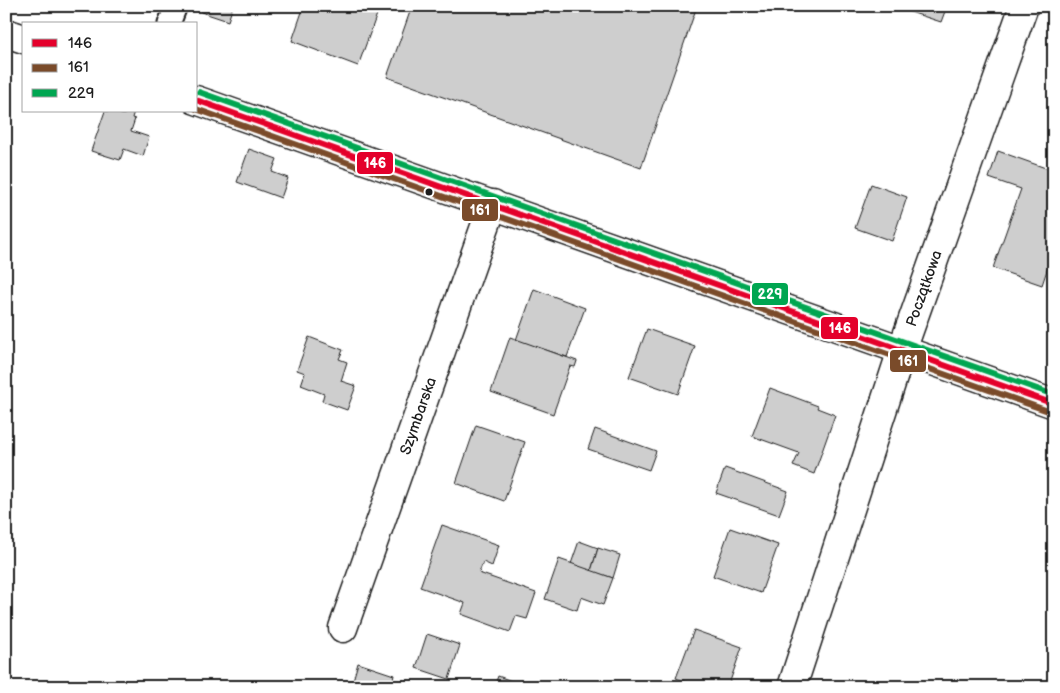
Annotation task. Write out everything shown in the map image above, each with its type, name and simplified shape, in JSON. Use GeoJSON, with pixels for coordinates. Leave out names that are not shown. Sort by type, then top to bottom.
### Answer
{"type":"FeatureCollection","features":[{"type":"Feature","properties":{"kind":"street","name":"Początkowa"},"geometry":{"type":"LineString","coordinates":[[792,687],[902,350],[1024,6]]}},
{"type":"Feature","properties":{"kind":"street"},"geometry":{"type":"LineString","coordinates":[[6,33],[22,38]]}},
{"type":"Feature","properties":{"kind":"street"},"geometry":{"type":"LineString","coordinates":[[198,101],[1054,404]]}},
{"type":"Feature","properties":{"kind":"street","name":"Szymbarska"},"geometry":{"type":"LineString","coordinates":[[343,628],[493,204]]}},
{"type":"Feature","properties":{"kind":"lane"},"geometry":{"type":"LineString","coordinates":[[170,22],[176,6]]}},
{"type":"Feature","properties":{"kind":"building"},"geometry":{"type":"Polygon","coordinates":[[[202,6],[233,6],[228,21],[201,12],[202,6]]]}},
{"type":"Feature","properties":{"kind":"building"},"geometry":{"type":"Polygon","coordinates":[[[304,6],[380,6],[358,66],[292,41],[304,6]]]}},
{"type":"Feature","properties":{"kind":"building"},"geometry":{"type":"Polygon","coordinates":[[[412,6],[697,6],[641,168],[387,77],[412,6]]]}},
{"type":"Feature","properties":{"kind":"building"},"geometry":{"type":"Polygon","coordinates":[[[908,6],[947,6],[941,22],[907,11],[908,6]]]}},
{"type":"Feature","properties":{"kind":"building"},"geometry":{"type":"Polygon","coordinates":[[[105,112],[115,112],[124,115],[125,112],[134,112],[132,118],[135,119],[131,131],[149,137],[143,156],[124,149],[120,160],[91,151],[105,112]]]}},
{"type":"Feature","properties":{"kind":"building"},"geometry":{"type":"Polygon","coordinates":[[[249,149],[277,159],[272,172],[288,178],[281,198],[237,182],[249,149]]]}},
{"type":"Feature","properties":{"kind":"building"},"geometry":{"type":"Polygon","coordinates":[[[998,151],[1054,171],[1054,249],[1042,285],[993,268],[1021,189],[989,178],[998,151]]]}},
{"type":"Feature","properties":{"kind":"building"},"geometry":{"type":"Polygon","coordinates":[[[871,184],[907,197],[892,241],[855,228],[871,184]]]}},
{"type":"Feature","properties":{"kind":"building"},"geometry":{"type":"Polygon","coordinates":[[[534,289],[585,308],[567,357],[516,340],[534,289]]]}},
{"type":"Feature","properties":{"kind":"building"},"geometry":{"type":"Polygon","coordinates":[[[647,329],[695,346],[678,394],[629,377],[647,329]]]}},
{"type":"Feature","properties":{"kind":"building"},"geometry":{"type":"Polygon","coordinates":[[[309,337],[343,350],[339,359],[347,362],[341,381],[356,386],[347,410],[322,401],[324,394],[301,385],[305,373],[297,370],[309,337]]]}},
{"type":"Feature","properties":{"kind":"building"},"geometry":{"type":"Polygon","coordinates":[[[510,337],[577,361],[575,367],[570,366],[553,414],[491,392],[510,337]]]}},
{"type":"Feature","properties":{"kind":"building"},"geometry":{"type":"Polygon","coordinates":[[[770,388],[818,406],[817,408],[835,415],[814,474],[793,466],[799,453],[752,436],[770,388]]]}},
{"type":"Feature","properties":{"kind":"building"},"geometry":{"type":"Polygon","coordinates":[[[476,425],[525,442],[504,501],[456,483],[476,425]]]}},
{"type":"Feature","properties":{"kind":"building"},"geometry":{"type":"Polygon","coordinates":[[[595,429],[656,451],[649,470],[588,449],[595,429]]]}},
{"type":"Feature","properties":{"kind":"building"},"geometry":{"type":"Polygon","coordinates":[[[725,468],[788,491],[779,515],[716,493],[725,468]]]}},
{"type":"Feature","properties":{"kind":"building"},"geometry":{"type":"Polygon","coordinates":[[[442,525],[499,545],[492,566],[483,562],[479,573],[536,593],[527,619],[516,616],[510,632],[461,614],[465,603],[420,587],[442,525]]]}},
{"type":"Feature","properties":{"kind":"building"},"geometry":{"type":"Polygon","coordinates":[[[730,528],[778,545],[761,593],[713,576],[730,528]]]}},
{"type":"Feature","properties":{"kind":"building"},"geometry":{"type":"Polygon","coordinates":[[[579,541],[598,548],[591,571],[571,564],[579,541]]]}},
{"type":"Feature","properties":{"kind":"building"},"geometry":{"type":"Polygon","coordinates":[[[598,548],[620,555],[613,578],[591,571],[598,548]]]}},
{"type":"Feature","properties":{"kind":"building"},"geometry":{"type":"Polygon","coordinates":[[[559,559],[613,578],[603,605],[581,597],[577,610],[545,599],[559,559]]]}},
{"type":"Feature","properties":{"kind":"building"},"geometry":{"type":"Polygon","coordinates":[[[694,630],[742,647],[728,687],[700,687],[676,678],[694,630]]]}},
{"type":"Feature","properties":{"kind":"building"},"geometry":{"type":"Polygon","coordinates":[[[427,634],[460,645],[449,679],[416,668],[427,634]]]}},
{"type":"Feature","properties":{"kind":"building"},"geometry":{"type":"Polygon","coordinates":[[[358,663],[394,675],[391,687],[351,687],[358,663]]]}},
{"type":"Feature","properties":{"kind":"building"},"geometry":{"type":"Polygon","coordinates":[[[498,676],[517,683],[516,687],[494,687],[498,676]]]}},
{"type":"Feature","properties":{"kind":"transit line","name":"229"},"geometry":{"type":"LineString","coordinates":[[199,92],[1054,395]]}},
{"type":"Feature","properties":{"kind":"transit line","name":"146"},"geometry":{"type":"LineString","coordinates":[[198,101],[1054,404]]}},
{"type":"Feature","properties":{"kind":"transit line","name":"161"},"geometry":{"type":"LineString","coordinates":[[198,110],[1051,412]]}}]}
